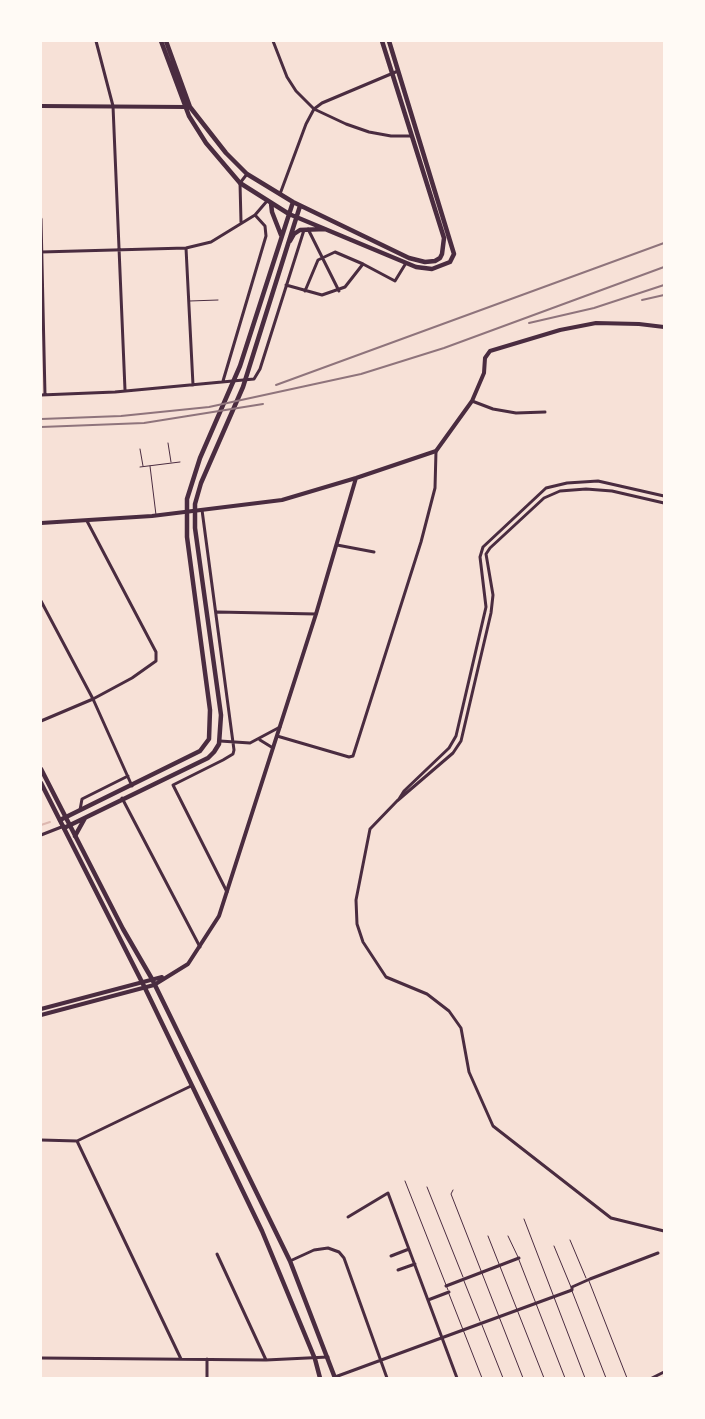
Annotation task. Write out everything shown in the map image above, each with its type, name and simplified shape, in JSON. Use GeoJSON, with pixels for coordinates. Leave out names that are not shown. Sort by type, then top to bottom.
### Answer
{"type":"FeatureCollection","features":[{"type":"Feature","properties":{"kind":"main road"},"geometry":{"type":"LineString","coordinates":[[161,41],[185,107],[200,136],[228,172],[240,183],[289,214],[416,268],[432,269],[450,262],[455,257],[389,41]]}},
{"type":"Feature","properties":{"kind":"main road"},"geometry":{"type":"LineString","coordinates":[[166,41],[190,107],[226,153],[247,174],[300,206],[419,261],[435,261],[441,256],[444,238],[390,73],[382,41]]}},
{"type":"Feature","properties":{"kind":"main road"},"geometry":{"type":"LineString","coordinates":[[269,202],[282,235]]}},
{"type":"Feature","properties":{"kind":"main road"},"geometry":{"type":"LineString","coordinates":[[60,820],[200,751],[209,739],[210,710],[187,538],[187,499],[200,458],[240,366],[270,267],[293,202]]}},
{"type":"Feature","properties":{"kind":"main road"},"geometry":{"type":"LineString","coordinates":[[64,827],[70,826],[122,798],[208,758],[220,741],[221,715],[195,528],[195,504],[201,483],[243,387],[281,261],[300,206]]}},
{"type":"Feature","properties":{"kind":"main road"},"geometry":{"type":"LineString","coordinates":[[281,261],[294,234],[306,229],[328,229]]}},
{"type":"Feature","properties":{"kind":"main road"},"geometry":{"type":"LineString","coordinates":[[41,769],[152,980],[290,1261],[335,1378]]}},
{"type":"Feature","properties":{"kind":"main road"},"geometry":{"type":"LineString","coordinates":[[41,783],[145,988],[262,1231],[315,1359],[320,1378]]}},
{"type":"Feature","properties":{"kind":"main road"},"geometry":{"type":"LineString","coordinates":[[75,836],[86,817]]}},
{"type":"Feature","properties":{"kind":"main road"},"geometry":{"type":"LineString","coordinates":[[225,1157],[236,1151]]}},
{"type":"Feature","properties":{"kind":"street"},"geometry":{"type":"LineString","coordinates":[[96,41],[113,106],[124,390]]}},
{"type":"Feature","properties":{"kind":"street"},"geometry":{"type":"LineString","coordinates":[[273,41],[287,78],[296,91],[314,109],[346,124],[374,133],[410,136]]}},
{"type":"Feature","properties":{"kind":"street"},"geometry":{"type":"LineString","coordinates":[[280,194],[306,124],[314,109],[398,71]]}},
{"type":"Feature","properties":{"kind":"street"},"geometry":{"type":"LineString","coordinates":[[41,106],[190,107]]}},
{"type":"Feature","properties":{"kind":"street"},"geometry":{"type":"LineString","coordinates":[[241,223],[240,183],[247,174]]}},
{"type":"Feature","properties":{"kind":"street"},"geometry":{"type":"LineString","coordinates":[[42,252],[186,248],[211,242],[255,215],[269,202]]}},
{"type":"Feature","properties":{"kind":"street"},"geometry":{"type":"LineString","coordinates":[[223,381],[266,236],[263,223],[255,215]]}},
{"type":"Feature","properties":{"kind":"street"},"geometry":{"type":"LineString","coordinates":[[41,219],[43,395],[254,379],[257,377],[306,229]]}},
{"type":"Feature","properties":{"kind":"street"},"geometry":{"type":"LineString","coordinates":[[306,229],[339,290]]}},
{"type":"Feature","properties":{"kind":"street"},"geometry":{"type":"LineString","coordinates":[[186,248],[193,385]]}},
{"type":"Feature","properties":{"kind":"street"},"geometry":{"type":"LineString","coordinates":[[305,292],[316,263],[335,252],[395,281],[406,263]]}},
{"type":"Feature","properties":{"kind":"street"},"geometry":{"type":"LineString","coordinates":[[286,285],[305,292],[322,295],[339,290],[352,280],[363,264]]}},
{"type":"Feature","properties":{"kind":"street"},"geometry":{"type":"LineString","coordinates":[[277,736],[351,757],[421,542],[434,488],[436,451],[472,401],[484,373],[485,358],[490,351],[560,330],[596,323],[664,327]]}},
{"type":"Feature","properties":{"kind":"street"},"geometry":{"type":"LineString","coordinates":[[472,401],[516,413],[545,412]]}},
{"type":"Feature","properties":{"kind":"street"},"geometry":{"type":"LineString","coordinates":[[41,523],[156,515],[282,500],[436,451]]}},
{"type":"Feature","properties":{"kind":"street"},"geometry":{"type":"LineString","coordinates":[[41,1015],[154,985],[188,964],[220,916],[316,614],[356,478]]}},
{"type":"Feature","properties":{"kind":"street"},"geometry":{"type":"LineString","coordinates":[[397,801],[404,791],[449,748],[456,736],[486,607],[480,557],[484,547],[546,488],[567,483],[598,482],[664,496]]}},
{"type":"Feature","properties":{"kind":"street"},"geometry":{"type":"LineString","coordinates":[[664,503],[612,490],[560,491],[544,498],[490,548],[486,554],[493,595],[491,613],[461,741],[453,753],[397,801],[370,829],[356,900],[357,924],[362,942],[386,978],[427,994],[449,1011],[461,1028],[469,1072],[493,1126],[611,1218],[664,1231]]}},
{"type":"Feature","properties":{"kind":"street"},"geometry":{"type":"LineString","coordinates":[[202,510],[234,750],[230,757],[173,785],[228,892]]}},
{"type":"Feature","properties":{"kind":"street"},"geometry":{"type":"LineString","coordinates":[[41,721],[93,699],[145,670],[156,660],[157,656],[87,521]]}},
{"type":"Feature","properties":{"kind":"street"},"geometry":{"type":"LineString","coordinates":[[337,545],[374,552]]}},
{"type":"Feature","properties":{"kind":"street"},"geometry":{"type":"LineString","coordinates":[[41,601],[93,699],[132,786]]}},
{"type":"Feature","properties":{"kind":"street"},"geometry":{"type":"LineString","coordinates":[[216,612],[316,614]]}},
{"type":"Feature","properties":{"kind":"street"},"geometry":{"type":"LineString","coordinates":[[220,741],[243,744],[260,739],[280,727]]}},
{"type":"Feature","properties":{"kind":"street"},"geometry":{"type":"LineString","coordinates":[[260,739],[273,748]]}},
{"type":"Feature","properties":{"kind":"street"},"geometry":{"type":"LineString","coordinates":[[80,810],[82,799],[128,776]]}},
{"type":"Feature","properties":{"kind":"street"},"geometry":{"type":"LineString","coordinates":[[122,798],[200,948]]}},
{"type":"Feature","properties":{"kind":"street"},"geometry":{"type":"LineString","coordinates":[[41,835],[64,827]]}},
{"type":"Feature","properties":{"kind":"street"},"geometry":{"type":"LineString","coordinates":[[41,1009],[165,977]]}},
{"type":"Feature","properties":{"kind":"street"},"geometry":{"type":"LineString","coordinates":[[41,1140],[77,1141],[191,1086]]}},
{"type":"Feature","properties":{"kind":"street"},"geometry":{"type":"LineString","coordinates":[[77,1141],[181,1359]]}},
{"type":"Feature","properties":{"kind":"street"},"geometry":{"type":"LineString","coordinates":[[348,1217],[388,1193],[457,1378]]}},
{"type":"Feature","properties":{"kind":"street"},"geometry":{"type":"LineString","coordinates":[[290,1261],[314,1250],[328,1248],[338,1252],[344,1258],[387,1378]]}},
{"type":"Feature","properties":{"kind":"street"},"geometry":{"type":"LineString","coordinates":[[391,1256],[409,1249]]}},
{"type":"Feature","properties":{"kind":"street"},"geometry":{"type":"LineString","coordinates":[[335,1378],[572,1290],[572,1287],[658,1253]]}},
{"type":"Feature","properties":{"kind":"street"},"geometry":{"type":"LineString","coordinates":[[217,1254],[266,1360]]}},
{"type":"Feature","properties":{"kind":"street"},"geometry":{"type":"LineString","coordinates":[[446,1286],[518,1258]]}},
{"type":"Feature","properties":{"kind":"street"},"geometry":{"type":"LineString","coordinates":[[398,1270],[415,1264]]}},
{"type":"Feature","properties":{"kind":"street"},"geometry":{"type":"LineString","coordinates":[[428,1300],[449,1292]]}},
{"type":"Feature","properties":{"kind":"street"},"geometry":{"type":"LineString","coordinates":[[41,1358],[266,1360],[328,1357]]}},
{"type":"Feature","properties":{"kind":"street"},"geometry":{"type":"LineString","coordinates":[[207,1359],[207,1378]]}},
{"type":"Feature","properties":{"kind":"street"},"geometry":{"type":"LineString","coordinates":[[652,1378],[664,1372]]}},
{"type":"Feature","properties":{"kind":"lane"},"geometry":{"type":"LineString","coordinates":[[189,301],[218,300]]}},
{"type":"Feature","properties":{"kind":"lane"},"geometry":{"type":"LineString","coordinates":[[168,443],[172,463]]}},
{"type":"Feature","properties":{"kind":"lane"},"geometry":{"type":"LineString","coordinates":[[140,449],[143,467]]}},
{"type":"Feature","properties":{"kind":"lane"},"geometry":{"type":"LineString","coordinates":[[140,468],[180,462]]}},
{"type":"Feature","properties":{"kind":"lane"},"geometry":{"type":"LineString","coordinates":[[150,466],[156,515]]}},
{"type":"Feature","properties":{"kind":"lane"},"geometry":{"type":"LineString","coordinates":[[405,1182],[482,1378]]}},
{"type":"Feature","properties":{"kind":"lane"},"geometry":{"type":"LineString","coordinates":[[427,1187],[503,1378]]}},
{"type":"Feature","properties":{"kind":"lane"},"geometry":{"type":"LineString","coordinates":[[453,1190],[450,1194],[523,1378]]}},
{"type":"Feature","properties":{"kind":"lane"},"geometry":{"type":"LineString","coordinates":[[524,1219],[585,1378]]}},
{"type":"Feature","properties":{"kind":"lane"},"geometry":{"type":"LineString","coordinates":[[488,1236],[544,1378]]}},
{"type":"Feature","properties":{"kind":"lane"},"geometry":{"type":"LineString","coordinates":[[508,1236],[537,1303],[565,1378]]}},
{"type":"Feature","properties":{"kind":"lane"},"geometry":{"type":"LineString","coordinates":[[570,1240],[626,1378]]}},
{"type":"Feature","properties":{"kind":"lane"},"geometry":{"type":"LineString","coordinates":[[554,1246],[606,1378]]}},
{"type":"Feature","properties":{"kind":"waterway"},"geometry":{"type":"LineString","coordinates":[[41,825],[50,822]]}},
{"type":"Feature","properties":{"kind":"railway"},"geometry":{"type":"LineString","coordinates":[[276,385],[664,243]]}},
{"type":"Feature","properties":{"kind":"railway"},"geometry":{"type":"LineString","coordinates":[[41,419],[121,416],[209,407],[361,374],[444,348],[664,267]]}},
{"type":"Feature","properties":{"kind":"railway"},"geometry":{"type":"LineString","coordinates":[[529,323],[594,308],[664,285]]}},
{"type":"Feature","properties":{"kind":"railway"},"geometry":{"type":"LineString","coordinates":[[642,300],[664,295]]}},
{"type":"Feature","properties":{"kind":"railway"},"geometry":{"type":"LineString","coordinates":[[41,427],[144,423],[263,404]]}}]}
